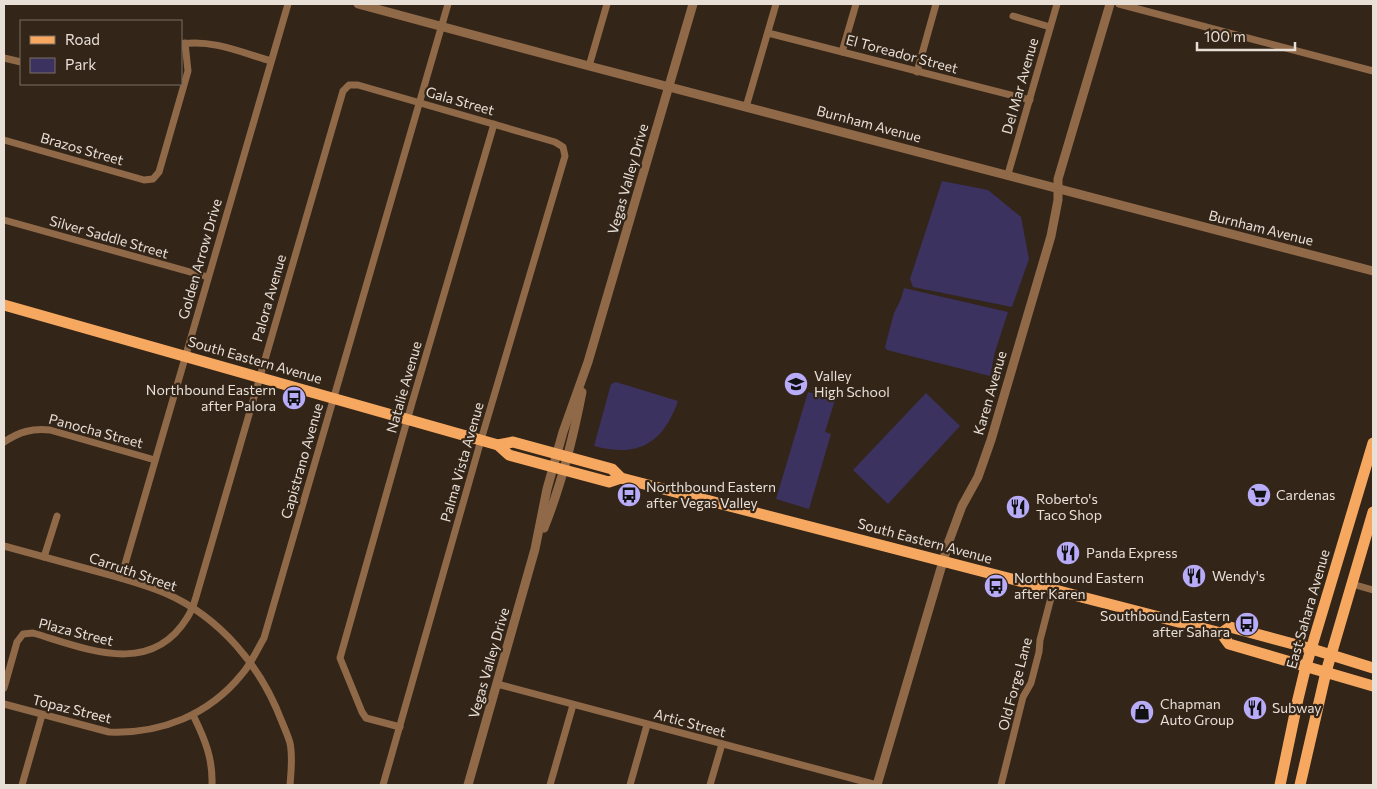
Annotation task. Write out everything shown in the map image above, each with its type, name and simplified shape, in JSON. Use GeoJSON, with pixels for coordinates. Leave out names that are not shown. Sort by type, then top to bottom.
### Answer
{"type":"FeatureCollection","features":[{"type":"Feature","properties":{"kind":"main road","name":"South Eastern Avenue"},"geometry":{"type":"LineString","coordinates":[[4,305],[498,445],[509,455],[609,482],[621,478]]}},
{"type":"Feature","properties":{"kind":"main road","name":"South Eastern Avenue"},"geometry":{"type":"LineString","coordinates":[[498,445],[512,442],[562,455],[612,469],[621,478],[1221,634],[1229,644],[1373,686]]}},
{"type":"Feature","properties":{"kind":"main road","name":"East Sahara Avenue"},"geometry":{"type":"LineString","coordinates":[[1280,785],[1306,666],[1370,468],[1373,442]]}},
{"type":"Feature","properties":{"kind":"main road"},"geometry":{"type":"LineString","coordinates":[[1300,785],[1330,655],[1373,512]]}},
{"type":"Feature","properties":{"kind":"main road","name":"South Eastern Avenue"},"geometry":{"type":"LineString","coordinates":[[1221,634],[1230,627],[1373,668]]}},
{"type":"Feature","properties":{"kind":"street","name":"Golden Arrow Drive"},"geometry":{"type":"LineString","coordinates":[[121,578],[288,4]]}},
{"type":"Feature","properties":{"kind":"street","name":"Capistrano Avenue"},"geometry":{"type":"LineString","coordinates":[[194,715],[228,689],[243,673],[264,638],[448,4]]}},
{"type":"Feature","properties":{"kind":"street"},"geometry":{"type":"LineString","coordinates":[[589,66],[607,4]]}},
{"type":"Feature","properties":{"kind":"street","name":"Vegas Valley Drive"},"geometry":{"type":"LineString","coordinates":[[468,785],[535,549],[558,492],[563,432],[588,362],[693,4]]}},
{"type":"Feature","properties":{"kind":"street"},"geometry":{"type":"LineString","coordinates":[[746,107],[776,4]]}},
{"type":"Feature","properties":{"kind":"street"},"geometry":{"type":"LineString","coordinates":[[842,52],[856,4]]}},
{"type":"Feature","properties":{"kind":"street"},"geometry":{"type":"LineString","coordinates":[[917,72],[936,4]]}},
{"type":"Feature","properties":{"kind":"street","name":"Del Mar Avenue"},"geometry":{"type":"LineString","coordinates":[[1008,174],[1057,4]]}},
{"type":"Feature","properties":{"kind":"street","name":"Karen Avenue"},"geometry":{"type":"LineString","coordinates":[[877,785],[943,561],[962,506],[979,475],[991,440],[1051,236],[1058,200],[1058,179],[1110,4]]}},
{"type":"Feature","properties":{"kind":"street"},"geometry":{"type":"LineString","coordinates":[[1119,4],[1373,71]]}},
{"type":"Feature","properties":{"kind":"street","name":"Burnham Avenue"},"geometry":{"type":"LineString","coordinates":[[365,5],[589,66],[1008,174],[1058,190],[1373,271]]}},
{"type":"Feature","properties":{"kind":"street"},"geometry":{"type":"LineString","coordinates":[[1013,16],[1050,27]]}},
{"type":"Feature","properties":{"kind":"street","name":"El Toreador Street"},"geometry":{"type":"LineString","coordinates":[[768,33],[1030,100]]}},
{"type":"Feature","properties":{"kind":"street"},"geometry":{"type":"LineString","coordinates":[[183,43],[201,42],[212,44],[271,61]]}},
{"type":"Feature","properties":{"kind":"street","name":"Brazos Street"},"geometry":{"type":"LineString","coordinates":[[4,140],[144,180],[153,179],[159,172],[188,71],[183,43]]}},
{"type":"Feature","properties":{"kind":"street"},"geometry":{"type":"LineString","coordinates":[[4,58],[20,62]]}},
{"type":"Feature","properties":{"kind":"street","name":"Gala Street"},"geometry":{"type":"LineString","coordinates":[[349,85],[358,85],[420,102],[555,142],[563,147]]}},
{"type":"Feature","properties":{"kind":"street","name":"Palora Avenue"},"geometry":{"type":"LineString","coordinates":[[192,608],[343,91],[349,85]]}},
{"type":"Feature","properties":{"kind":"street","name":"Natalie Avenue"},"geometry":{"type":"LineString","coordinates":[[400,727],[366,718],[340,658],[407,419],[494,124]]}},
{"type":"Feature","properties":{"kind":"street","name":"Palma Vista Avenue"},"geometry":{"type":"LineString","coordinates":[[383,785],[481,440],[565,156],[563,147]]}},
{"type":"Feature","properties":{"kind":"street","name":"Silver Saddle Street"},"geometry":{"type":"LineString","coordinates":[[4,220],[208,278]]}},
{"type":"Feature","properties":{"kind":"street","name":"Panocha Street"},"geometry":{"type":"LineString","coordinates":[[4,442],[12,436],[25,431],[50,430],[155,460]]}},
{"type":"Feature","properties":{"kind":"street"},"geometry":{"type":"LineString","coordinates":[[44,557],[57,516]]}},
{"type":"Feature","properties":{"kind":"street","name":"Carruth Street"},"geometry":{"type":"LineString","coordinates":[[4,546],[121,578],[165,593],[212,621],[239,647],[261,677],[275,703],[290,743],[292,758],[290,785]]}},
{"type":"Feature","properties":{"kind":"street"},"geometry":{"type":"LineString","coordinates":[[1352,584],[1373,590]]}},
{"type":"Feature","properties":{"kind":"street","name":"Old Forge Lane"},"geometry":{"type":"LineString","coordinates":[[1001,785],[1023,697],[1031,683],[1053,590]]}},
{"type":"Feature","properties":{"kind":"street","name":"Plaza Street"},"geometry":{"type":"LineString","coordinates":[[4,688],[17,642],[23,634],[32,634],[100,653],[134,654],[154,648],[172,637],[188,618],[192,608]]}},
{"type":"Feature","properties":{"kind":"street","name":"Artic Street"},"geometry":{"type":"LineString","coordinates":[[497,684],[877,785]]}},
{"type":"Feature","properties":{"kind":"street","name":"Topaz Street"},"geometry":{"type":"LineString","coordinates":[[4,704],[109,732],[124,733],[152,729],[194,715]]}},
{"type":"Feature","properties":{"kind":"street"},"geometry":{"type":"LineString","coordinates":[[550,785],[573,705]]}},
{"type":"Feature","properties":{"kind":"street"},"geometry":{"type":"LineString","coordinates":[[22,785],[42,715]]}},
{"type":"Feature","properties":{"kind":"street"},"geometry":{"type":"LineString","coordinates":[[194,715],[206,742],[210,757],[212,785]]}},
{"type":"Feature","properties":{"kind":"street"},"geometry":{"type":"LineString","coordinates":[[630,785],[647,725]]}},
{"type":"Feature","properties":{"kind":"street"},"geometry":{"type":"LineString","coordinates":[[710,785],[722,744]]}},
{"type":"Feature","properties":{"kind":"green space"},"geometry":{"type":"Polygon","coordinates":[[[942,181],[988,190],[1021,217],[1029,259],[1012,307],[913,287],[910,279],[942,181]]]}},
{"type":"Feature","properties":{"kind":"green space"},"geometry":{"type":"Polygon","coordinates":[[[904,288],[1008,312],[995,352],[990,376],[887,350],[885,347],[894,313],[904,288]]]}},
{"type":"Feature","properties":{"kind":"green space"},"geometry":{"type":"Polygon","coordinates":[[[616,382],[678,401],[665,428],[646,444],[636,448],[623,450],[594,446],[611,384],[616,382]]]}},
{"type":"Feature","properties":{"kind":"green space"},"geometry":{"type":"Polygon","coordinates":[[[808,392],[835,400],[825,432],[831,434],[809,509],[776,499],[808,392]]]}},
{"type":"Feature","properties":{"kind":"green space"},"geometry":{"type":"Polygon","coordinates":[[[926,393],[960,426],[888,504],[853,470],[926,393]]]}},
{"type":"Feature","properties":{"kind":"place","name":"Valley High School"},"geometry":{"type":"Point","coordinates":[796,384]}},
{"type":"Feature","properties":{"kind":"place","name":"Northbound Eastern after Palora"},"geometry":{"type":"Point","coordinates":[294,398]}},
{"type":"Feature","properties":{"kind":"place","name":"Northbound Eastern after Vegas Valley"},"geometry":{"type":"Point","coordinates":[629,495]}},
{"type":"Feature","properties":{"kind":"place","name":"Cardenas"},"geometry":{"type":"Point","coordinates":[1259,495]}},
{"type":"Feature","properties":{"kind":"place","name":"Roberto's Taco Shop"},"geometry":{"type":"Point","coordinates":[1018,507]}},
{"type":"Feature","properties":{"kind":"place","name":"Panda Express"},"geometry":{"type":"Point","coordinates":[1068,553]}},
{"type":"Feature","properties":{"kind":"place","name":"Wendy's"},"geometry":{"type":"Point","coordinates":[1194,576]}},
{"type":"Feature","properties":{"kind":"place","name":"Northbound Eastern after Karen"},"geometry":{"type":"Point","coordinates":[996,586]}},
{"type":"Feature","properties":{"kind":"place","name":"Southbound Eastern after Sahara"},"geometry":{"type":"Point","coordinates":[1247,624]}},
{"type":"Feature","properties":{"kind":"place","name":"Subway"},"geometry":{"type":"Point","coordinates":[1255,708]}},
{"type":"Feature","properties":{"kind":"place","name":"Chapman Auto Group"},"geometry":{"type":"Point","coordinates":[1142,712]}}]}
